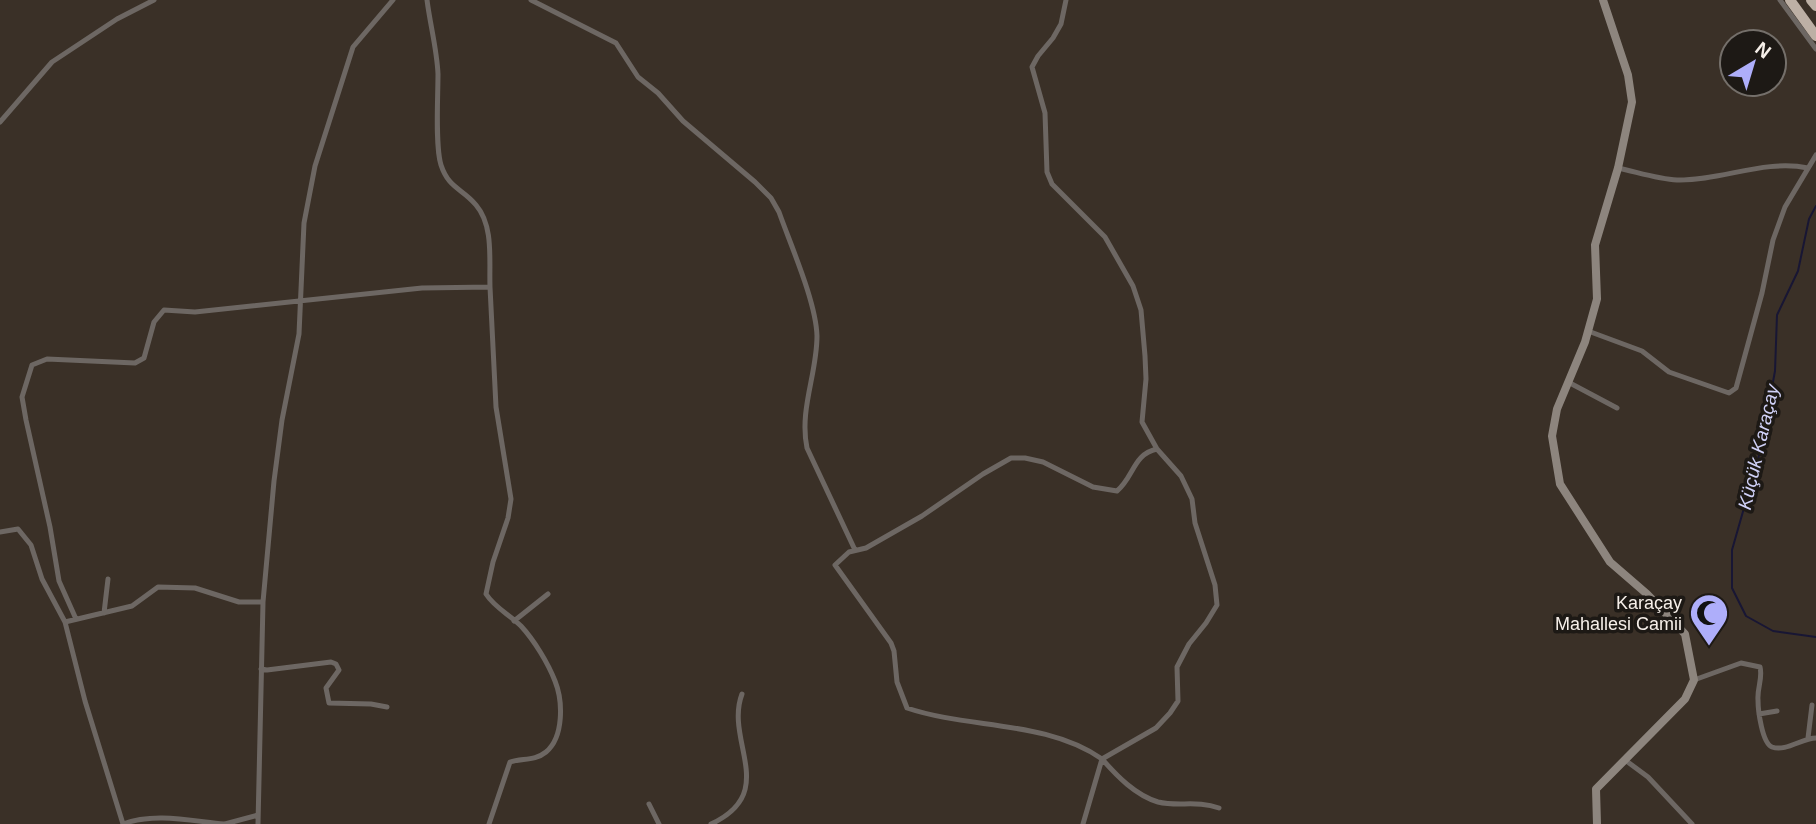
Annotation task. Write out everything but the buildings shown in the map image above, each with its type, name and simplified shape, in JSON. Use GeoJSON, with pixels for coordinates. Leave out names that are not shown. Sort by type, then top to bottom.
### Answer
{"type":"FeatureCollection","features":[{"type":"Feature","properties":{"kind":"highway"},"geometry":{"type":"LineString","coordinates":[[1790,0],[1816,36]]}},
{"type":"Feature","properties":{"kind":"highway"},"geometry":{"type":"LineString","coordinates":[[1811,0],[1816,6]]}},
{"type":"Feature","properties":{"kind":"street"},"geometry":{"type":"LineString","coordinates":[[0,122],[52,62],[117,19],[154,0]]}},
{"type":"Feature","properties":{"kind":"street"},"geometry":{"type":"LineString","coordinates":[[258,824],[263,602],[282,420],[299,334],[304,223],[315,166],[353,47],[393,0]]}},
{"type":"Feature","properties":{"kind":"street"},"geometry":{"type":"LineString","coordinates":[[427,0],[438,70],[440,162],[453,187],[474,202],[482,214],[488,234],[496,407],[511,499],[486,594],[493,604],[521,626],[537,649],[555,681],[559,704],[556,740],[545,752],[532,759],[510,762],[489,824]]}},
{"type":"Feature","properties":{"kind":"street"},"geometry":{"type":"LineString","coordinates":[[531,0],[616,43],[638,77],[658,93],[683,121],[755,182],[775,205],[815,319],[817,338],[804,432],[807,448],[855,550]]}},
{"type":"Feature","properties":{"kind":"street"},"geometry":{"type":"LineString","coordinates":[[1066,0],[1061,24],[1054,38],[1032,67],[1045,113],[1047,172],[1052,184],[1105,237],[1133,286],[1141,310],[1145,356],[1142,422],[1157,449],[1181,475],[1192,499],[1195,523],[1214,585],[1217,605],[1189,644],[1177,667],[1178,701],[1170,713],[1156,728],[1101,759],[1083,824]]}},
{"type":"Feature","properties":{"kind":"street"},"geometry":{"type":"LineString","coordinates":[[1597,824],[1596,789],[1685,699],[1694,681],[1685,634],[1647,594],[1610,562],[1560,484],[1552,436],[1557,409],[1588,331],[1597,299],[1595,245],[1618,168],[1632,102],[1628,75],[1603,0]]}},
{"type":"Feature","properties":{"kind":"street"},"geometry":{"type":"LineString","coordinates":[[1780,0],[1816,49]]}},
{"type":"Feature","properties":{"kind":"street"},"geometry":{"type":"LineString","coordinates":[[1588,331],[1642,351],[1669,372],[1729,393],[1736,388],[1762,293],[1773,240],[1785,207],[1816,155]]}},
{"type":"Feature","properties":{"kind":"street"},"geometry":{"type":"LineString","coordinates":[[1618,168],[1677,180],[1770,166],[1794,165],[1808,168]]}},
{"type":"Feature","properties":{"kind":"street"},"geometry":{"type":"LineString","coordinates":[[76,619],[59,581],[22,397],[32,365],[47,359],[135,363],[144,358],[154,322],[164,310],[195,312],[422,288],[490,287]]}},
{"type":"Feature","properties":{"kind":"street"},"geometry":{"type":"LineString","coordinates":[[1568,382],[1617,408]]}},
{"type":"Feature","properties":{"kind":"street"},"geometry":{"type":"LineString","coordinates":[[1157,449],[1146,451],[1139,458],[1126,484],[1117,491],[1093,487],[1043,462],[1011,458],[922,516],[866,548],[849,552],[835,565],[891,643],[897,682],[906,708],[930,716],[1004,726],[1065,741],[1090,751],[1135,790],[1160,802],[1205,803],[1219,808]]}},
{"type":"Feature","properties":{"kind":"street"},"geometry":{"type":"LineString","coordinates":[[0,532],[18,529],[31,545],[42,579],[65,622],[85,701],[123,824],[154,818],[224,824],[258,816]]}},
{"type":"Feature","properties":{"kind":"street"},"geometry":{"type":"LineString","coordinates":[[104,612],[108,579]]}},
{"type":"Feature","properties":{"kind":"street"},"geometry":{"type":"LineString","coordinates":[[65,622],[132,606],[158,587],[195,588],[239,602],[263,602]]}},
{"type":"Feature","properties":{"kind":"street"},"geometry":{"type":"LineString","coordinates":[[514,621],[548,594]]}},
{"type":"Feature","properties":{"kind":"street"},"geometry":{"type":"LineString","coordinates":[[261,669],[331,662],[336,664],[338,670],[326,688],[329,703],[387,707]]}},
{"type":"Feature","properties":{"kind":"street"},"geometry":{"type":"LineString","coordinates":[[1694,681],[1741,663],[1760,667],[1762,674],[1757,698],[1767,743],[1773,747],[1782,747],[1816,738]]}},
{"type":"Feature","properties":{"kind":"street"},"geometry":{"type":"LineString","coordinates":[[711,824],[733,809],[748,779],[739,728],[739,702],[742,694]]}},
{"type":"Feature","properties":{"kind":"street"},"geometry":{"type":"LineString","coordinates":[[1808,738],[1813,717],[1812,705]]}},
{"type":"Feature","properties":{"kind":"street"},"geometry":{"type":"LineString","coordinates":[[1759,714],[1777,711]]}},
{"type":"Feature","properties":{"kind":"street"},"geometry":{"type":"LineString","coordinates":[[1625,760],[1648,777],[1692,824]]}},
{"type":"Feature","properties":{"kind":"street"},"geometry":{"type":"LineString","coordinates":[[649,804],[659,824]]}},
{"type":"Feature","properties":{"kind":"waterway","name":"Küçük Karaçay"},"geometry":{"type":"LineString","coordinates":[[1816,206],[1809,219],[1798,271],[1777,315],[1775,371],[1760,452],[1732,550],[1732,588],[1746,616],[1773,631],[1816,637]]}},
{"type":"Feature","properties":{"kind":"place","name":"Karaçay Mahallesi Camii"},"geometry":{"type":"Point","coordinates":[1709,647]}}]}
